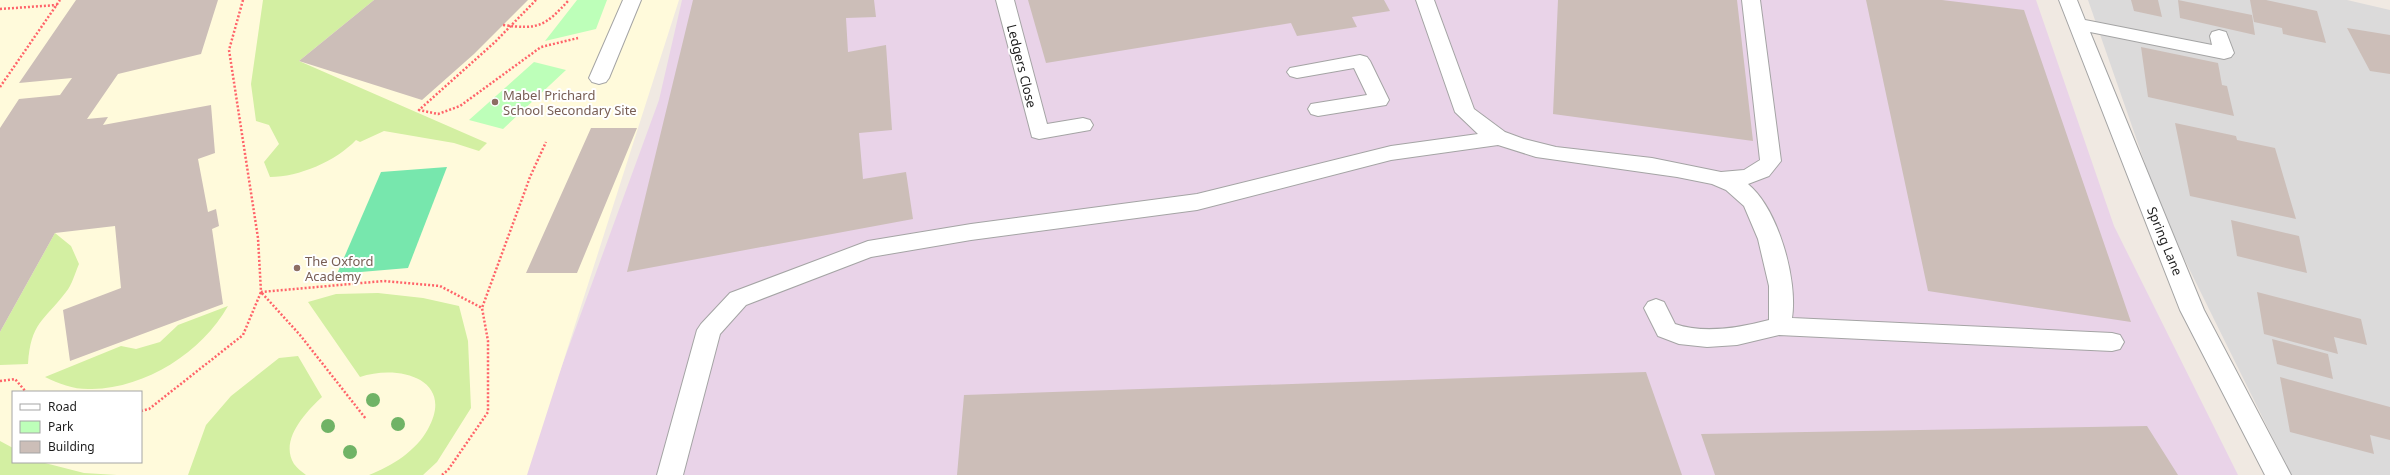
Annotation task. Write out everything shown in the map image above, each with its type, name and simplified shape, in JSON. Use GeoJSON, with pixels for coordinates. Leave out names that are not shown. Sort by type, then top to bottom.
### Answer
{"type":"FeatureCollection","features":[{"type":"Feature","properties":{"kind":"street"},"geometry":{"type":"LineString","coordinates":[[599,78],[632,0]]}},
{"type":"Feature","properties":{"kind":"street","name":"Ledgers Close"},"geometry":{"type":"LineString","coordinates":[[1005,0],[1039,132],[1083,125]]}},
{"type":"Feature","properties":{"kind":"street"},"geometry":{"type":"LineString","coordinates":[[1425,0],[1465,112],[1477,125],[1497,138],[1546,153],[1662,167],[1722,179],[1741,180],[1765,169],[1771,161],[1761,68],[1751,0]]}},
{"type":"Feature","properties":{"kind":"street","name":"Spring Lane"},"geometry":{"type":"LineString","coordinates":[[2068,0],[2192,310],[2278,475]]}},
{"type":"Feature","properties":{"kind":"street"},"geometry":{"type":"LineString","coordinates":[[2078,24],[2224,53],[2220,36]]}},
{"type":"Feature","properties":{"kind":"street"},"geometry":{"type":"LineString","coordinates":[[1297,72],[1360,61],[1379,100],[1318,109]]}},
{"type":"Feature","properties":{"kind":"street"},"geometry":{"type":"LineString","coordinates":[[670,475],[709,330],[738,299],[868,249],[970,232],[1197,202],[1390,153],[1497,138]]}},
{"type":"Feature","properties":{"kind":"street"},"geometry":{"type":"LineString","coordinates":[[1722,179],[1741,189],[1753,204],[1765,226],[1781,285],[1783,310],[1779,326]]}},
{"type":"Feature","properties":{"kind":"street"},"geometry":{"type":"LineString","coordinates":[[1656,308],[1666,330],[1681,337],[1754,334],[1779,326],[2112,342]]}},
{"type":"Feature","properties":{"kind":"path"},"geometry":{"type":"LineString","coordinates":[[0,87],[60,0]]}},
{"type":"Feature","properties":{"kind":"path"},"geometry":{"type":"LineString","coordinates":[[142,411],[149,409],[243,335],[261,292],[258,238],[229,50],[243,0]]}},
{"type":"Feature","properties":{"kind":"path"},"geometry":{"type":"LineString","coordinates":[[536,0],[419,110],[438,114],[460,106],[541,47]]}},
{"type":"Feature","properties":{"kind":"path"},"geometry":{"type":"LineString","coordinates":[[503,25],[525,28],[549,21],[569,0]]}},
{"type":"Feature","properties":{"kind":"path"},"geometry":{"type":"LineString","coordinates":[[0,8],[57,5]]}},
{"type":"Feature","properties":{"kind":"path"},"geometry":{"type":"LineString","coordinates":[[442,475],[448,470],[488,412],[488,341],[482,308],[530,177],[546,142]]}},
{"type":"Feature","properties":{"kind":"path"},"geometry":{"type":"LineString","coordinates":[[261,292],[384,281],[440,286],[482,308]]}},
{"type":"Feature","properties":{"kind":"path"},"geometry":{"type":"LineString","coordinates":[[261,292],[300,335],[366,419]]}},
{"type":"Feature","properties":{"kind":"path"},"geometry":{"type":"LineString","coordinates":[[0,380],[15,379],[25,391]]}},
{"type":"Feature","properties":{"kind":"shaded area","name":"The Oxford Academy"},"geometry":{"type":"Polygon","coordinates":[[[0,0],[679,0],[527,475],[0,475],[0,0]]]}},
{"type":"Feature","properties":{"kind":"shaded area"},"geometry":{"type":"Polygon","coordinates":[[[682,0],[2036,0],[2114,226],[2238,475],[522,475],[659,100],[682,0]]]}},
{"type":"Feature","properties":{"kind":"shaded area"},"geometry":{"type":"Polygon","coordinates":[[[2088,0],[2347,0],[2390,10],[2390,475],[2291,475],[2164,218],[2088,0]]]}},
{"type":"Feature","properties":{"kind":"green space"},"geometry":{"type":"Polygon","coordinates":[[[263,0],[374,0],[299,61],[487,143],[479,151],[454,143],[384,131],[360,142],[356,140],[338,155],[305,171],[270,177],[264,162],[279,144],[269,125],[256,121],[251,84],[263,0]]]}},
{"type":"Feature","properties":{"kind":"green space"},"geometry":{"type":"Polygon","coordinates":[[[577,0],[607,0],[596,29],[545,41],[577,0]]]}},
{"type":"Feature","properties":{"kind":"green space"},"geometry":{"type":"Polygon","coordinates":[[[534,62],[566,70],[503,129],[469,120],[534,62]]]}},
{"type":"Feature","properties":{"kind":"green space"},"geometry":{"type":"Polygon","coordinates":[[[447,167],[408,268],[337,274],[381,172],[447,167]]]}},
{"type":"Feature","properties":{"kind":"green space"},"geometry":{"type":"Polygon","coordinates":[[[55,233],[71,246],[79,264],[73,279],[68,289],[35,331],[32,339],[28,364],[0,365],[0,332],[55,233]]]}},
{"type":"Feature","properties":{"kind":"green space"},"geometry":{"type":"Polygon","coordinates":[[[378,293],[423,298],[459,306],[468,341],[471,408],[437,462],[423,475],[369,475],[403,457],[423,437],[435,412],[434,398],[429,387],[418,379],[405,374],[390,372],[375,373],[360,377],[308,302],[336,294],[378,293]]]}},
{"type":"Feature","properties":{"kind":"green space"},"geometry":{"type":"Polygon","coordinates":[[[228,306],[217,323],[188,352],[152,374],[132,382],[112,387],[80,389],[45,377],[121,346],[136,349],[160,342],[178,325],[228,306]]]}},
{"type":"Feature","properties":{"kind":"green space"},"geometry":{"type":"Polygon","coordinates":[[[298,356],[322,397],[302,418],[292,436],[290,455],[294,464],[306,475],[188,475],[206,425],[231,396],[279,358],[298,356]]]}},
{"type":"Feature","properties":{"kind":"green space"},"geometry":{"type":"Polygon","coordinates":[[[0,441],[12,447],[12,463],[45,463],[84,473],[117,475],[0,475],[0,441]]]}},
{"type":"Feature","properties":{"kind":"building"},"geometry":{"type":"Polygon","coordinates":[[[76,0],[218,0],[201,54],[118,74],[87,119],[108,117],[103,125],[211,105],[215,153],[198,159],[208,212],[216,209],[219,226],[212,229],[223,304],[70,361],[63,310],[121,288],[115,226],[55,233],[0,332],[0,128],[19,99],[60,95],[72,78],[19,83],[76,0]]]}},
{"type":"Feature","properties":{"kind":"building"},"geometry":{"type":"Polygon","coordinates":[[[374,0],[528,0],[474,54],[422,100],[299,61],[374,0]]]}},
{"type":"Feature","properties":{"kind":"building"},"geometry":{"type":"Polygon","coordinates":[[[693,0],[874,0],[876,17],[846,18],[848,52],[886,45],[892,130],[859,133],[863,179],[906,172],[913,219],[627,272],[693,0]]]}},
{"type":"Feature","properties":{"kind":"building"},"geometry":{"type":"Polygon","coordinates":[[[1028,0],[1384,0],[1390,11],[1352,17],[1357,27],[1297,36],[1291,23],[1046,63],[1028,0]]]}},
{"type":"Feature","properties":{"kind":"building"},"geometry":{"type":"Polygon","coordinates":[[[1558,0],[1737,0],[1753,141],[1553,114],[1558,0]]]}},
{"type":"Feature","properties":{"kind":"building"},"geometry":{"type":"Polygon","coordinates":[[[1866,0],[1942,0],[2024,10],[2131,322],[1928,291],[1866,0]]]}},
{"type":"Feature","properties":{"kind":"building"},"geometry":{"type":"Polygon","coordinates":[[[2131,0],[2158,0],[2162,17],[2134,11],[2131,0]]]}},
{"type":"Feature","properties":{"kind":"building"},"geometry":{"type":"Polygon","coordinates":[[[2178,0],[2252,15],[2255,35],[2180,18],[2178,0]]]}},
{"type":"Feature","properties":{"kind":"building"},"geometry":{"type":"Polygon","coordinates":[[[2250,0],[2266,0],[2317,11],[2326,43],[2283,34],[2282,28],[2254,22],[2250,0]]]}},
{"type":"Feature","properties":{"kind":"building"},"geometry":{"type":"Polygon","coordinates":[[[2347,28],[2390,35],[2390,74],[2370,71],[2347,28]]]}},
{"type":"Feature","properties":{"kind":"building"},"geometry":{"type":"Polygon","coordinates":[[[2141,47],[2218,63],[2222,85],[2227,86],[2234,116],[2148,97],[2141,47]]]}},
{"type":"Feature","properties":{"kind":"building"},"geometry":{"type":"Polygon","coordinates":[[[2175,123],[2236,136],[2237,140],[2275,148],[2296,219],[2190,196],[2175,123]]]}},
{"type":"Feature","properties":{"kind":"building"},"geometry":{"type":"Polygon","coordinates":[[[591,128],[637,128],[577,273],[526,273],[591,128]]]}},
{"type":"Feature","properties":{"kind":"building"},"geometry":{"type":"Polygon","coordinates":[[[2231,220],[2299,236],[2307,273],[2237,256],[2231,220]]]}},
{"type":"Feature","properties":{"kind":"building"},"geometry":{"type":"Polygon","coordinates":[[[2257,292],[2361,319],[2367,345],[2334,337],[2338,354],[2264,334],[2257,292]]]}},
{"type":"Feature","properties":{"kind":"building"},"geometry":{"type":"Polygon","coordinates":[[[2272,339],[2328,354],[2333,379],[2277,364],[2272,339]]]}},
{"type":"Feature","properties":{"kind":"building"},"geometry":{"type":"Polygon","coordinates":[[[1646,372],[1682,475],[957,475],[964,395],[1646,372]]]}},
{"type":"Feature","properties":{"kind":"building"},"geometry":{"type":"Polygon","coordinates":[[[2280,377],[2390,407],[2390,440],[2370,435],[2374,454],[2290,432],[2280,377]]]}},
{"type":"Feature","properties":{"kind":"building"},"geometry":{"type":"Polygon","coordinates":[[[2147,426],[2178,475],[1715,475],[1701,434],[2147,426]]]}},
{"type":"Feature","properties":{"kind":"place","name":"Mabel Prichard School Secondary Site"},"geometry":{"type":"Point","coordinates":[495,102]}},
{"type":"Feature","properties":{"kind":"place","name":"The Oxford Academy"},"geometry":{"type":"Point","coordinates":[297,268]}}]}
